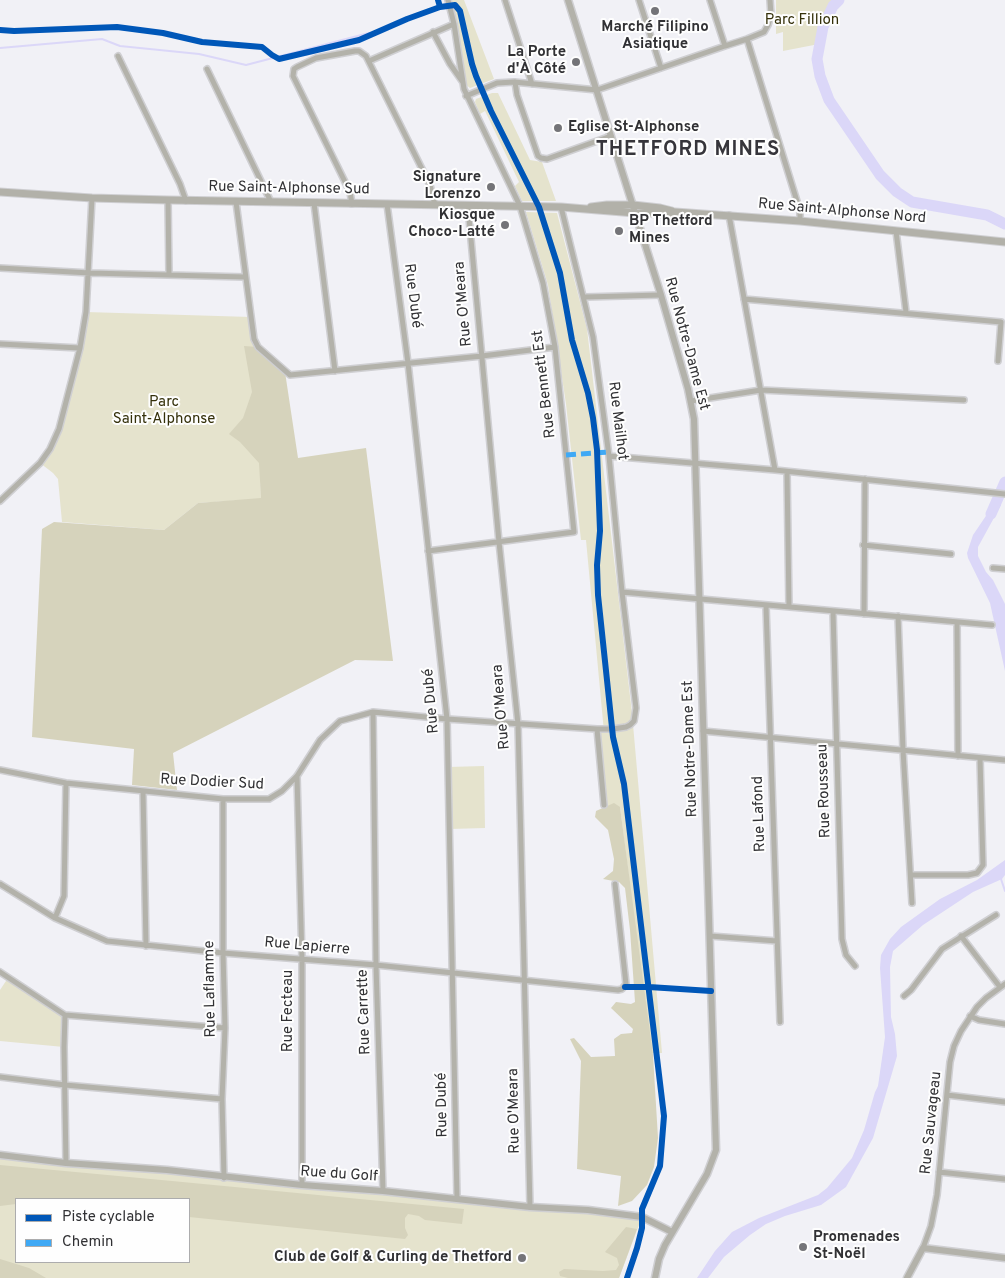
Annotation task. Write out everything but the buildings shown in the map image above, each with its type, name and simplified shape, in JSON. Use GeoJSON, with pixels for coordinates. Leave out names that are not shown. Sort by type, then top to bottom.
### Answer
{"type":"FeatureCollection","features":[{"type":"Feature","properties":{"kind":"main road","name":"Rue Saint-Alphonse Sud"},"geometry":{"type":"LineString","coordinates":[[0,192],[92,198],[186,201],[561,207],[635,213]]}},
{"type":"Feature","properties":{"kind":"main road","name":"Rue Saint-Alphonse Nord"},"geometry":{"type":"LineString","coordinates":[[633,205],[676,212],[800,220],[1005,242]]}},
{"type":"Feature","properties":{"kind":"main road","name":"Rue Saint-Alphonse Sud"},"geometry":{"type":"LineString","coordinates":[[578,208],[633,205]]}},
{"type":"Feature","properties":{"kind":"main road","name":"Rue Saint-Alphonse Nord"},"geometry":{"type":"LineString","coordinates":[[635,213],[664,214],[676,212]]}},
{"type":"Feature","properties":{"kind":"street"},"geometry":{"type":"LineString","coordinates":[[448,0],[454,24],[462,82]]}},
{"type":"Feature","properties":{"kind":"street"},"geometry":{"type":"LineString","coordinates":[[505,0],[532,84]]}},
{"type":"Feature","properties":{"kind":"street","name":"Rue Notre-Dame Est"},"geometry":{"type":"LineString","coordinates":[[568,0],[662,295],[691,401],[694,419],[716,1150],[707,1174],[672,1232],[659,1260],[655,1278]]}},
{"type":"Feature","properties":{"kind":"street"},"geometry":{"type":"LineString","coordinates":[[639,0],[661,68]]}},
{"type":"Feature","properties":{"kind":"street"},"geometry":{"type":"LineString","coordinates":[[710,0],[725,46]]}},
{"type":"Feature","properties":{"kind":"street"},"geometry":{"type":"LineString","coordinates":[[466,96],[497,84],[515,82],[597,90],[764,32],[771,15],[770,0]]}},
{"type":"Feature","properties":{"kind":"street"},"geometry":{"type":"LineString","coordinates":[[369,61],[454,24]]}},
{"type":"Feature","properties":{"kind":"street"},"geometry":{"type":"LineString","coordinates":[[434,32],[450,64],[462,82]]}},
{"type":"Feature","properties":{"kind":"street"},"geometry":{"type":"LineString","coordinates":[[747,39],[800,211],[800,220]]}},
{"type":"Feature","properties":{"kind":"street"},"geometry":{"type":"LineString","coordinates":[[352,204],[350,192],[293,76],[294,69],[316,58],[355,51],[363,53],[369,61],[430,185],[435,205]]}},
{"type":"Feature","properties":{"kind":"street"},"geometry":{"type":"LineString","coordinates":[[118,56],[180,184],[186,201]]}},
{"type":"Feature","properties":{"kind":"street"},"geometry":{"type":"LineString","coordinates":[[207,69],[272,202]]}},
{"type":"Feature","properties":{"kind":"street","name":"Rue Bennett Est"},"geometry":{"type":"LineString","coordinates":[[462,82],[466,96],[520,206],[543,284],[555,347],[574,532],[499,542]]}},
{"type":"Feature","properties":{"kind":"street"},"geometry":{"type":"LineString","coordinates":[[515,82],[517,95],[538,156],[541,158],[547,159],[610,136]]}},
{"type":"Feature","properties":{"kind":"street"},"geometry":{"type":"LineString","coordinates":[[0,501],[32,472],[50,448],[59,430],[80,348],[86,312],[90,274],[92,198]]}},
{"type":"Feature","properties":{"kind":"street"},"geometry":{"type":"LineString","coordinates":[[168,200],[169,275]]}},
{"type":"Feature","properties":{"kind":"street"},"geometry":{"type":"LineString","coordinates":[[236,202],[254,339],[258,347],[290,375],[555,347]]}},
{"type":"Feature","properties":{"kind":"street"},"geometry":{"type":"LineString","coordinates":[[314,203],[335,371]]}},
{"type":"Feature","properties":{"kind":"street","name":"Rue Dubé"},"geometry":{"type":"LineString","coordinates":[[387,204],[408,363],[447,719],[457,1198]]}},
{"type":"Feature","properties":{"kind":"street","name":"Rue O'Meara"},"geometry":{"type":"LineString","coordinates":[[468,207],[518,724],[530,1206]]}},
{"type":"Feature","properties":{"kind":"street","name":"Rue Mailhot"},"geometry":{"type":"LineString","coordinates":[[561,207],[585,297],[593,337],[609,456],[622,592],[636,708],[634,721],[626,727],[597,729]]}},
{"type":"Feature","properties":{"kind":"street"},"geometry":{"type":"LineString","coordinates":[[729,215],[775,470]]}},
{"type":"Feature","properties":{"kind":"street"},"geometry":{"type":"LineString","coordinates":[[896,230],[906,312]]}},
{"type":"Feature","properties":{"kind":"street"},"geometry":{"type":"LineString","coordinates":[[0,268],[90,274],[245,277]]}},
{"type":"Feature","properties":{"kind":"street"},"geometry":{"type":"LineString","coordinates":[[585,297],[662,295]]}},
{"type":"Feature","properties":{"kind":"street"},"geometry":{"type":"LineString","coordinates":[[744,299],[1001,322],[998,361]]}},
{"type":"Feature","properties":{"kind":"street"},"geometry":{"type":"LineString","coordinates":[[0,344],[80,348]]}},
{"type":"Feature","properties":{"kind":"street"},"geometry":{"type":"LineString","coordinates":[[691,401],[761,390],[964,400]]}},
{"type":"Feature","properties":{"kind":"street"},"geometry":{"type":"LineString","coordinates":[[609,456],[694,462],[1005,494]]}},
{"type":"Feature","properties":{"kind":"street"},"geometry":{"type":"LineString","coordinates":[[787,472],[789,607]]}},
{"type":"Feature","properties":{"kind":"street"},"geometry":{"type":"LineString","coordinates":[[864,479],[864,614]]}},
{"type":"Feature","properties":{"kind":"street"},"geometry":{"type":"LineString","coordinates":[[428,551],[499,542]]}},
{"type":"Feature","properties":{"kind":"street"},"geometry":{"type":"LineString","coordinates":[[863,544],[951,554]]}},
{"type":"Feature","properties":{"kind":"street"},"geometry":{"type":"LineString","coordinates":[[993,568],[1005,569]]}},
{"type":"Feature","properties":{"kind":"street"},"geometry":{"type":"LineString","coordinates":[[622,592],[992,625]]}},
{"type":"Feature","properties":{"kind":"street","name":"Rue Lafond"},"geometry":{"type":"LineString","coordinates":[[766,606],[780,1022]]}},
{"type":"Feature","properties":{"kind":"street","name":"Rue Rousseau"},"geometry":{"type":"LineString","coordinates":[[833,611],[842,939],[846,955],[854,966]]}},
{"type":"Feature","properties":{"kind":"street"},"geometry":{"type":"LineString","coordinates":[[898,616],[903,750],[912,903]]}},
{"type":"Feature","properties":{"kind":"street"},"geometry":{"type":"LineString","coordinates":[[957,622],[958,756]]}},
{"type":"Feature","properties":{"kind":"street","name":"Rue Dodier Sud"},"geometry":{"type":"LineString","coordinates":[[0,770],[66,783],[223,799],[269,799],[282,791],[297,776],[320,740],[340,721],[373,712],[597,729]]}},
{"type":"Feature","properties":{"kind":"street","name":"Rue Carrette"},"geometry":{"type":"LineString","coordinates":[[373,712],[376,965],[383,1191]]}},
{"type":"Feature","properties":{"kind":"street"},"geometry":{"type":"LineString","coordinates":[[597,729],[604,805]]}},
{"type":"Feature","properties":{"kind":"street"},"geometry":{"type":"LineString","coordinates":[[703,731],[1005,760]]}},
{"type":"Feature","properties":{"kind":"street"},"geometry":{"type":"LineString","coordinates":[[911,875],[968,875],[977,873],[984,865],[980,758]]}},
{"type":"Feature","properties":{"kind":"street","name":"Rue Fecteau"},"geometry":{"type":"LineString","coordinates":[[297,776],[302,960],[302,1186]]}},
{"type":"Feature","properties":{"kind":"street"},"geometry":{"type":"LineString","coordinates":[[55,918],[64,896],[66,783]]}},
{"type":"Feature","properties":{"kind":"street"},"geometry":{"type":"LineString","coordinates":[[143,791],[146,946]]}},
{"type":"Feature","properties":{"kind":"street","name":"Rue Laflamme"},"geometry":{"type":"LineString","coordinates":[[223,799],[225,1028],[222,1099],[224,1178]]}},
{"type":"Feature","properties":{"kind":"street","name":"Rue Lapierre"},"geometry":{"type":"LineString","coordinates":[[0,884],[55,918],[107,941],[223,953],[376,965],[618,990],[626,984],[615,884]]}},
{"type":"Feature","properties":{"kind":"street"},"geometry":{"type":"LineString","coordinates":[[904,996],[911,990],[942,949],[996,915]]}},
{"type":"Feature","properties":{"kind":"street"},"geometry":{"type":"LineString","coordinates":[[710,936],[777,941]]}},
{"type":"Feature","properties":{"kind":"street"},"geometry":{"type":"LineString","coordinates":[[961,936],[1002,986]]}},
{"type":"Feature","properties":{"kind":"street"},"geometry":{"type":"LineString","coordinates":[[0,972],[65,1015],[225,1028]]}},
{"type":"Feature","properties":{"kind":"street","name":"Rue Sauvageau"},"geometry":{"type":"LineString","coordinates":[[907,1278],[923,1248],[934,1214],[950,1062],[954,1046],[970,1016],[981,1002],[1002,986]]}},
{"type":"Feature","properties":{"kind":"street"},"geometry":{"type":"LineString","coordinates":[[65,1015],[66,1163]]}},
{"type":"Feature","properties":{"kind":"street"},"geometry":{"type":"LineString","coordinates":[[970,1016],[979,1020],[1005,1024]]}},
{"type":"Feature","properties":{"kind":"street"},"geometry":{"type":"LineString","coordinates":[[0,1077],[65,1085],[222,1099]]}},
{"type":"Feature","properties":{"kind":"street"},"geometry":{"type":"LineString","coordinates":[[948,1095],[1005,1102]]}},
{"type":"Feature","properties":{"kind":"street","name":"Rue du Golf"},"geometry":{"type":"LineString","coordinates":[[0,1155],[66,1163],[167,1170],[302,1186],[383,1191],[588,1210],[642,1217],[672,1232]]}},
{"type":"Feature","properties":{"kind":"street"},"geometry":{"type":"LineString","coordinates":[[939,1172],[1005,1180]]}},
{"type":"Feature","properties":{"kind":"street"},"geometry":{"type":"LineString","coordinates":[[923,1248],[1005,1258]]}},
{"type":"Feature","properties":{"kind":"green space"},"geometry":{"type":"Polygon","coordinates":[[[451,0],[464,0],[494,79],[470,88],[465,84],[451,0]]]}},
{"type":"Feature","properties":{"kind":"green space","name":"Parc Fillion"},"geometry":{"type":"Polygon","coordinates":[[[776,0],[839,0],[833,6],[823,27],[819,44],[783,51],[783,32],[776,34],[776,0]]]}},
{"type":"Feature","properties":{"kind":"green space"},"geometry":{"type":"Polygon","coordinates":[[[492,93],[498,93],[530,160],[542,162],[556,201],[522,201],[515,186],[519,182],[485,111],[480,114],[475,102],[476,99],[492,93]]]}},
{"type":"Feature","properties":{"kind":"green space"},"geometry":{"type":"Polygon","coordinates":[[[526,212],[557,213],[587,329],[632,713],[662,1053],[651,1053],[620,807],[607,807],[599,732],[604,732],[586,540],[581,540],[566,404],[548,285],[526,212]]]}},
{"type":"Feature","properties":{"kind":"green space","name":"Parc Saint-Alphonse"},"geometry":{"type":"Polygon","coordinates":[[[86,312],[251,317],[258,347],[261,499],[198,503],[164,530],[62,522],[58,479],[40,463],[59,429],[86,312]]]}},
{"type":"Feature","properties":{"kind":"green space"},"geometry":{"type":"Polygon","coordinates":[[[484,766],[485,828],[450,829],[448,767],[484,766]]]}},
{"type":"Feature","properties":{"kind":"green space"},"geometry":{"type":"Polygon","coordinates":[[[8,978],[65,1015],[64,1047],[0,1041],[0,990],[8,978]]]}},
{"type":"Feature","properties":{"kind":"green space"},"geometry":{"type":"Polygon","coordinates":[[[0,1155],[642,1217],[619,1278],[0,1278],[0,1155]]]}},
{"type":"Feature","properties":{"kind":"shaded area"},"geometry":{"type":"Polygon","coordinates":[[[244,346],[258,347],[285,372],[298,458],[366,448],[393,661],[355,660],[173,753],[177,790],[132,785],[134,749],[32,737],[42,529],[54,522],[164,530],[198,503],[261,498],[259,463],[240,442],[229,434],[243,418],[252,392],[244,346]]]}},
{"type":"Feature","properties":{"kind":"shaded area"},"geometry":{"type":"Polygon","coordinates":[[[996,501],[1001,505],[978,547],[978,556],[1005,604],[1005,671],[990,603],[967,553],[973,535],[996,501]]]}},
{"type":"Feature","properties":{"kind":"shaded area"},"geometry":{"type":"Polygon","coordinates":[[[614,803],[620,807],[653,1055],[658,1138],[654,1167],[647,1185],[632,1201],[618,1206],[621,1176],[577,1169],[581,1061],[570,1039],[574,1038],[591,1057],[615,1056],[614,1039],[621,1034],[632,1033],[633,1029],[611,1008],[616,1002],[631,1004],[635,1002],[625,888],[619,882],[603,879],[613,871],[614,859],[608,830],[595,817],[596,811],[614,803]]]}},
{"type":"Feature","properties":{"kind":"shaded area"},"geometry":{"type":"Polygon","coordinates":[[[1005,860],[1005,875],[1002,879],[973,892],[923,925],[893,951],[890,967],[891,1017],[897,1056],[873,1138],[846,1187],[821,1205],[766,1224],[724,1257],[708,1278],[697,1278],[715,1251],[732,1232],[759,1218],[818,1195],[827,1188],[852,1158],[864,1130],[878,1086],[885,1037],[880,968],[881,955],[890,939],[901,927],[940,899],[977,880],[1005,860]]]}},
{"type":"Feature","properties":{"kind":"shaded area"},"geometry":{"type":"Polygon","coordinates":[[[0,1165],[464,1209],[462,1224],[425,1220],[419,1216],[408,1214],[405,1218],[405,1228],[408,1235],[405,1239],[190,1217],[190,1198],[15,1198],[15,1204],[0,1206],[0,1165]]]}},
{"type":"Feature","properties":{"kind":"shaded area"},"geometry":{"type":"Polygon","coordinates":[[[626,1227],[637,1229],[619,1278],[568,1278],[560,1276],[559,1272],[564,1269],[616,1270],[619,1265],[617,1258],[605,1252],[626,1227]]]}},
{"type":"Feature","properties":{"kind":"shaded area"},"geometry":{"type":"Polygon","coordinates":[[[0,1259],[29,1268],[46,1278],[0,1278],[0,1259]]]}},
{"type":"Feature","properties":{"kind":"waterway"},"geometry":{"type":"LineString","coordinates":[[839,0],[833,6],[823,27],[817,59],[820,76],[829,100],[880,175],[897,192],[912,202],[987,215],[1005,224]]}},
{"type":"Feature","properties":{"kind":"waterway"},"geometry":{"type":"LineString","coordinates":[[0,48],[102,39],[120,46],[199,54],[246,65],[369,33]]}},
{"type":"Feature","properties":{"kind":"waterway"},"geometry":{"type":"LineString","coordinates":[[991,514],[1005,482]]}},
{"type":"Feature","properties":{"kind":"waterway"},"geometry":{"type":"LineString","coordinates":[[1001,879],[1005,891]]}},
{"type":"Feature","properties":{"kind":"marked path"},"geometry":{"type":"LineString","coordinates":[[566,455],[608,452]]}},
{"type":"Feature","properties":{"kind":"cycle path"},"geometry":{"type":"LineString","coordinates":[[438,0],[440,7],[455,5],[460,11],[476,76],[491,111],[539,207],[560,273],[572,340],[588,393],[593,418],[597,450],[600,531],[597,565],[598,595],[613,737],[624,784],[664,1116],[660,1166],[642,1209],[642,1228],[627,1278]]}},
{"type":"Feature","properties":{"kind":"cycle path"},"geometry":{"type":"LineString","coordinates":[[0,30],[117,27],[163,33],[202,42],[262,47],[279,59],[359,40],[440,7]]}},
{"type":"Feature","properties":{"kind":"cycle path"},"geometry":{"type":"LineString","coordinates":[[625,987],[711,991]]}},
{"type":"Feature","properties":{"kind":"place","name":"Marché Filipino Asiatique"},"geometry":{"type":"Point","coordinates":[655,11]}},
{"type":"Feature","properties":{"kind":"place","name":"La Porte d'À Côté"},"geometry":{"type":"Point","coordinates":[576,62]}},
{"type":"Feature","properties":{"kind":"place","name":"Eglise St-Alphonse"},"geometry":{"type":"Point","coordinates":[558,128]}},
{"type":"Feature","properties":{"kind":"place","name":"Signature Lorenzo"},"geometry":{"type":"Point","coordinates":[491,187]}},
{"type":"Feature","properties":{"kind":"place","name":"Kiosque Choco-Latté"},"geometry":{"type":"Point","coordinates":[505,225]}},
{"type":"Feature","properties":{"kind":"place","name":"BP Thetford Mines"},"geometry":{"type":"Point","coordinates":[619,231]}},
{"type":"Feature","properties":{"kind":"place","name":"Promenades St-Noël"},"geometry":{"type":"Point","coordinates":[803,1247]}},
{"type":"Feature","properties":{"kind":"place","name":"Club de Golf & Curling de Thetford"},"geometry":{"type":"Point","coordinates":[522,1258]}},
{"type":"Feature","properties":{"kind":"district","name":"THETFORD MINES"},"geometry":{"type":"Point","coordinates":[688,151]}}]}
